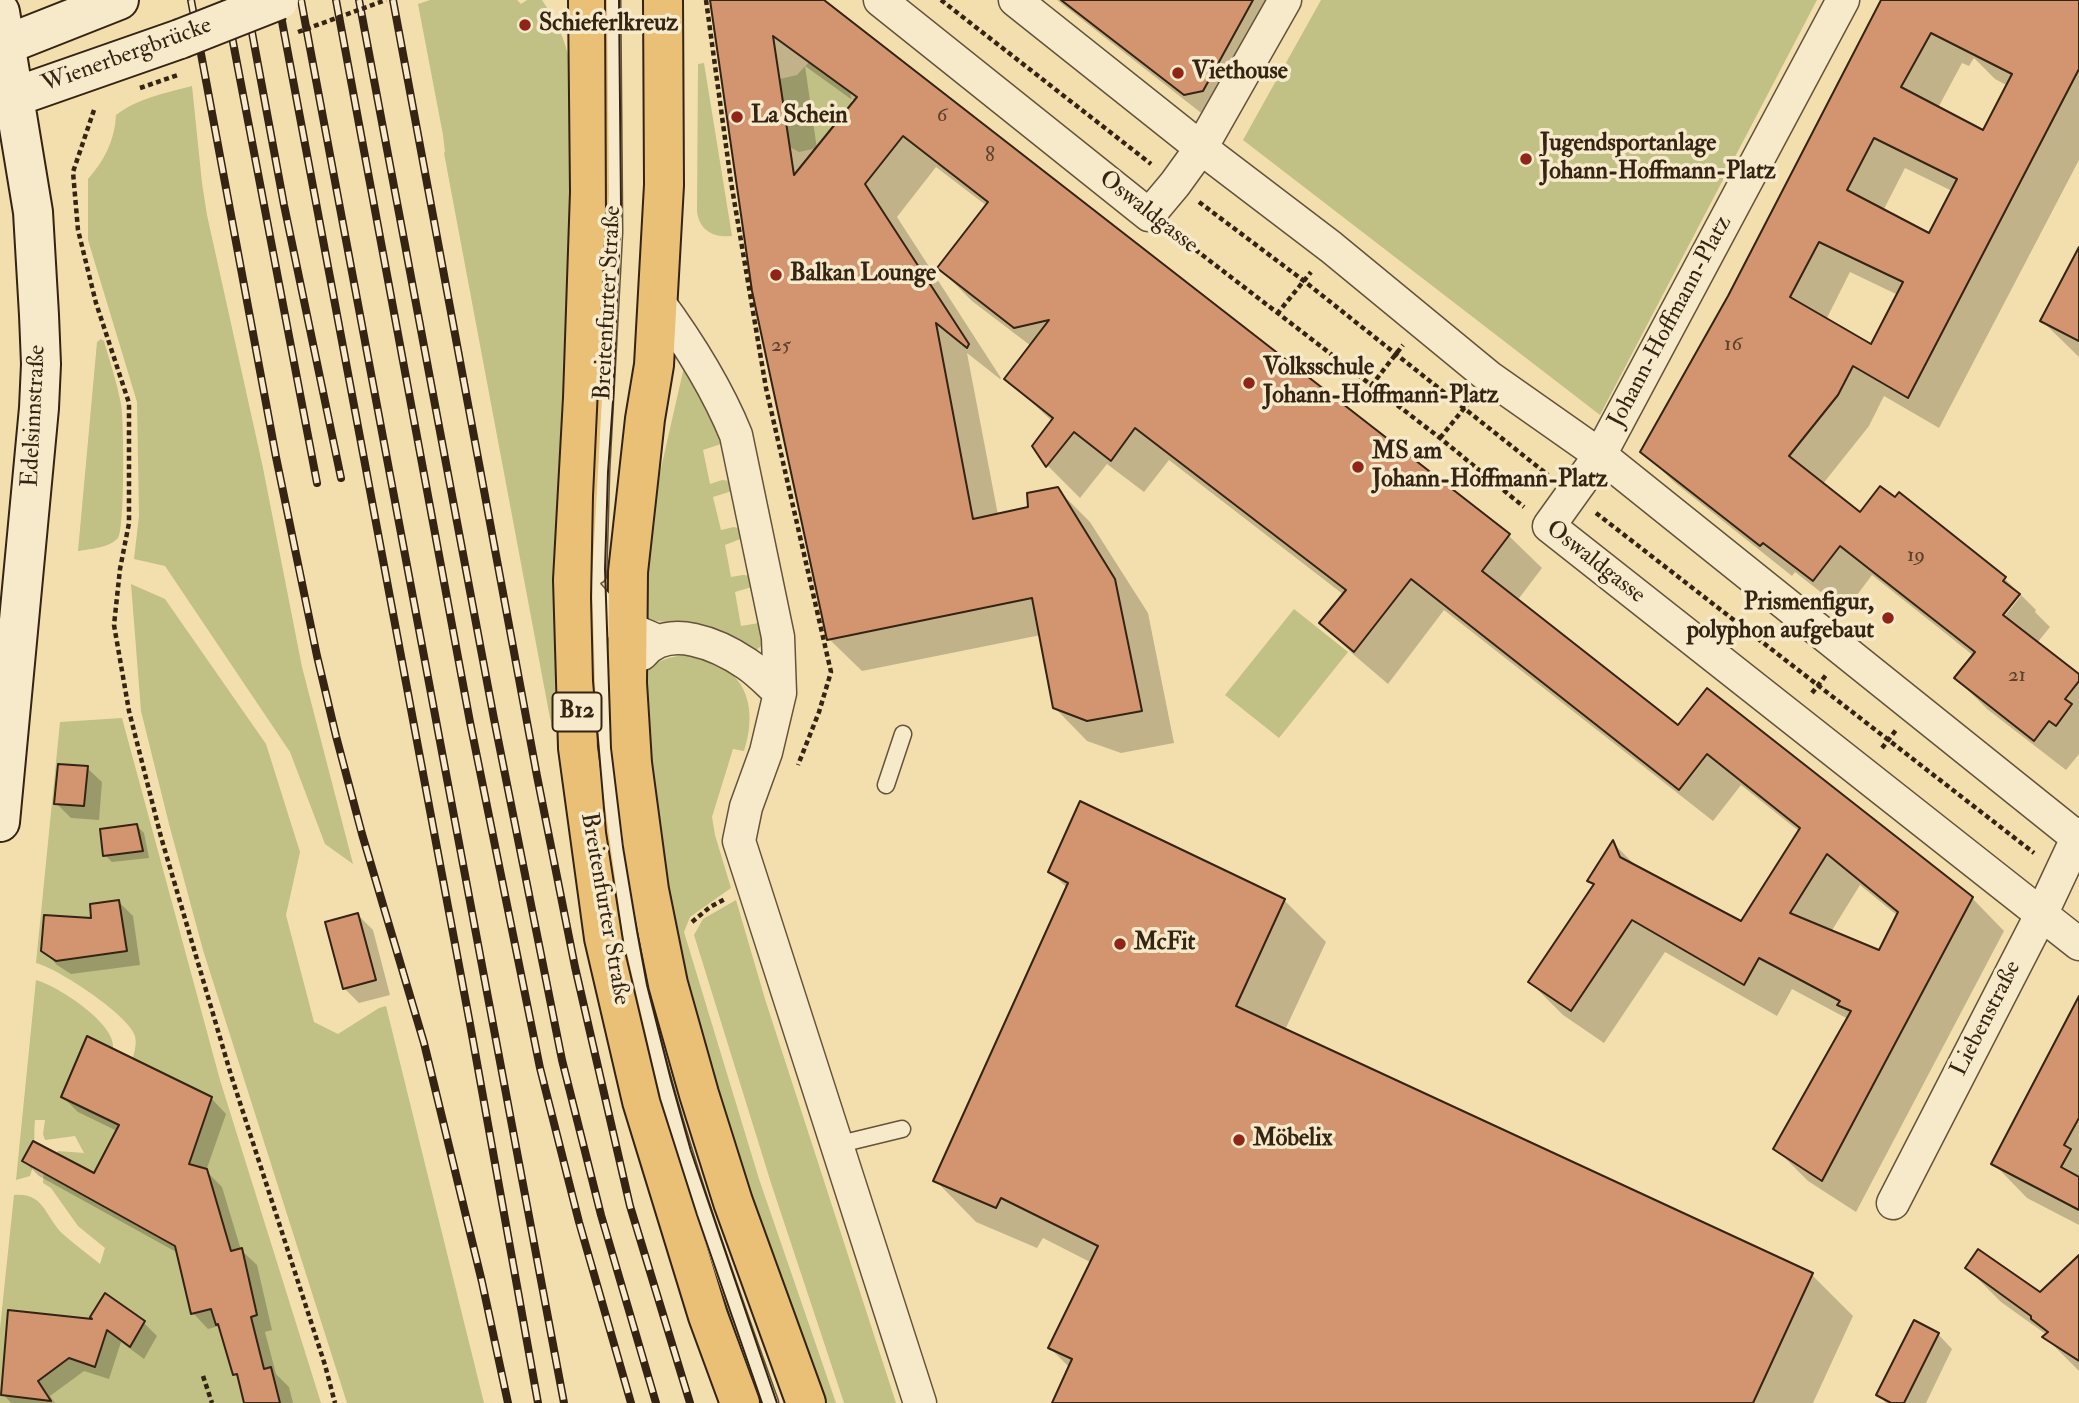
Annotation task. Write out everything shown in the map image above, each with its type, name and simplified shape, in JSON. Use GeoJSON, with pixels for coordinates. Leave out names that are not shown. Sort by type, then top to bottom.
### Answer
{"type":"FeatureCollection","features":[{"type":"Feature","properties":{"kind":"main road"},"geometry":{"type":"LineString","coordinates":[[2,34],[119,0]]}},
{"type":"Feature","properties":{"kind":"main road","name":"Wienerbergbrücke"},"geometry":{"type":"LineString","coordinates":[[7,100],[279,0]]}},
{"type":"Feature","properties":{"kind":"main road","name":"Breitenfurter Straße"},"geometry":{"type":"LineString","coordinates":[[663,0],[664,185],[654,365],[645,419],[628,572],[627,683],[632,762],[649,890],[668,984],[698,1094],[733,1202],[806,1403]]}},
{"type":"Feature","properties":{"kind":"main road","name":"Breitenfurter Straße"},"geometry":{"type":"LineString","coordinates":[[591,5],[590,192],[573,580],[578,748],[604,938],[642,1101],[704,1303],[740,1403]]}},
{"type":"Feature","properties":{"kind":"main road","name":"Edelsinnstraße"},"geometry":{"type":"LineString","coordinates":[[0,822],[38,422],[41,364],[33,212],[7,100],[2,34]]}},
{"type":"Feature","properties":{"kind":"street","name":"Oswaldgasse"},"geometry":{"type":"LineString","coordinates":[[880,0],[1149,215]]}},
{"type":"Feature","properties":{"kind":"street"},"geometry":{"type":"LineString","coordinates":[[1014,0],[1331,247],[1489,377],[1600,455],[2078,837]]}},
{"type":"Feature","properties":{"kind":"street"},"geometry":{"type":"LineString","coordinates":[[1149,215],[1201,148],[1285,0]]}},
{"type":"Feature","properties":{"kind":"street","name":"Johann-Hoffmann-Platz"},"geometry":{"type":"LineString","coordinates":[[1549,526],[1600,455],[1843,0]]}},
{"type":"Feature","properties":{"kind":"street","name":"Breitenfurter Straße"},"geometry":{"type":"LineString","coordinates":[[657,300],[690,345],[736,435],[778,637],[780,693],[766,752],[746,807],[739,841],[920,1403]]}},
{"type":"Feature","properties":{"kind":"street","name":"Breitenfurter Straße"},"geometry":{"type":"LineString","coordinates":[[583,398],[590,408],[584,590],[628,625]]}},
{"type":"Feature","properties":{"kind":"street","name":"Oswaldgasse"},"geometry":{"type":"LineString","coordinates":[[1549,526],[2079,944]]}},
{"type":"Feature","properties":{"kind":"street"},"geometry":{"type":"LineString","coordinates":[[628,625],[671,638],[693,639],[721,649],[747,664],[780,693]]}},
{"type":"Feature","properties":{"kind":"street","name":"Liebenstraße"},"geometry":{"type":"LineString","coordinates":[[1892,1203],[2041,915],[2078,837]]}},
{"type":"Feature","properties":{"kind":"lane","name":"Breitenfurter Straße"},"geometry":{"type":"LineString","coordinates":[[591,5],[614,232],[601,471],[628,625],[603,710],[617,852],[639,984],[668,1099],[721,1264],[770,1403]]}},
{"type":"Feature","properties":{"kind":"lane"},"geometry":{"type":"LineString","coordinates":[[886,785],[903,734]]}},
{"type":"Feature","properties":{"kind":"lane"},"geometry":{"type":"LineString","coordinates":[[836,1145],[902,1129]]}},
{"type":"Feature","properties":{"kind":"path","name":"Oswaldgasse"},"geometry":{"type":"LineString","coordinates":[[941,0],[1159,171]]}},
{"type":"Feature","properties":{"kind":"path"},"geometry":{"type":"LineString","coordinates":[[94,110],[74,172],[78,230],[96,303],[129,403],[129,523],[120,569],[114,625],[129,711],[161,837],[231,1075],[335,1403]]}},
{"type":"Feature","properties":{"kind":"path"},"geometry":{"type":"LineString","coordinates":[[61,176],[74,172]]}},
{"type":"Feature","properties":{"kind":"path","name":"Oswaldgasse"},"geometry":{"type":"LineString","coordinates":[[1199,202],[1304,281],[1572,495],[2060,874]]}},
{"type":"Feature","properties":{"kind":"path","name":"Oswaldgasse"},"geometry":{"type":"LineString","coordinates":[[1149,215],[1440,438],[1549,526]]}},
{"type":"Feature","properties":{"kind":"path"},"geometry":{"type":"LineString","coordinates":[[1276,314],[1331,247]]}},
{"type":"Feature","properties":{"kind":"path"},"geometry":{"type":"LineString","coordinates":[[1371,386],[1422,321]]}},
{"type":"Feature","properties":{"kind":"path"},"geometry":{"type":"LineString","coordinates":[[1440,438],[1489,377]]}},
{"type":"Feature","properties":{"kind":"path"},"geometry":{"type":"LineString","coordinates":[[1678,578],[1708,542]]}},
{"type":"Feature","properties":{"kind":"path"},"geometry":{"type":"LineString","coordinates":[[1749,632],[1778,598]]}},
{"type":"Feature","properties":{"kind":"path"},"geometry":{"type":"LineString","coordinates":[[1793,719],[1845,651]]}},
{"type":"Feature","properties":{"kind":"path"},"geometry":{"type":"LineString","coordinates":[[1863,774],[1913,706]]}},
{"type":"Feature","properties":{"kind":"path"},"geometry":{"type":"LineString","coordinates":[[1934,830],[1975,756]]}},
{"type":"Feature","properties":{"kind":"path"},"geometry":{"type":"LineString","coordinates":[[691,924],[710,907],[752,884]]}},
{"type":"Feature","properties":{"kind":"path"},"geometry":{"type":"LineString","coordinates":[[203,1376],[212,1403]]}},
{"type":"Feature","properties":{"kind":"shaded area"},"geometry":{"type":"Polygon","coordinates":[[[430,0],[517,0],[521,4],[527,0],[542,0],[556,22],[570,63],[573,88],[560,735],[550,718],[444,153],[443,135],[418,4],[430,0]]]}},
{"type":"Feature","properties":{"kind":"shaded area","name":"Jugendsportanlage Johann-Hoffmann-Platz"},"geometry":{"type":"Polygon","coordinates":[[[1321,0],[1817,0],[1600,415],[1243,140],[1321,0]]]}},
{"type":"Feature","properties":{"kind":"shaded area"},"geometry":{"type":"Polygon","coordinates":[[[809,62],[850,92],[852,102],[831,129],[840,143],[799,152],[790,147],[780,79],[797,75],[809,62]]]}},
{"type":"Feature","properties":{"kind":"shaded area"},"geometry":{"type":"Polygon","coordinates":[[[704,63],[732,236],[713,234],[704,228],[698,218],[698,64],[704,63]]]}},
{"type":"Feature","properties":{"kind":"shaded area"},"geometry":{"type":"Polygon","coordinates":[[[192,86],[207,215],[263,468],[302,667],[353,864],[325,844],[290,752],[165,566],[134,559],[139,516],[137,402],[88,240],[88,179],[108,150],[116,115],[143,100],[192,86]]]}},
{"type":"Feature","properties":{"kind":"shaded area"},"geometry":{"type":"Polygon","coordinates":[[[101,339],[104,341],[113,372],[122,413],[122,516],[118,538],[99,548],[78,551],[97,342],[101,339]]]}},
{"type":"Feature","properties":{"kind":"shaded area"},"geometry":{"type":"Polygon","coordinates":[[[684,367],[689,369],[722,441],[721,444],[703,450],[710,484],[722,480],[730,481],[732,491],[713,497],[721,530],[734,527],[741,529],[743,538],[725,545],[731,577],[752,576],[752,587],[735,592],[741,626],[759,623],[765,641],[753,651],[743,648],[710,627],[639,618],[647,530],[684,367]]]}},
{"type":"Feature","properties":{"kind":"shaded area"},"geometry":{"type":"Polygon","coordinates":[[[131,584],[165,599],[266,744],[300,852],[286,915],[314,1022],[338,1034],[386,1006],[484,1403],[347,1403],[203,950],[169,824],[141,711],[131,584]]]}},
{"type":"Feature","properties":{"kind":"shaded area"},"geometry":{"type":"Polygon","coordinates":[[[1294,609],[1348,652],[1279,738],[1225,695],[1294,609]]]}},
{"type":"Feature","properties":{"kind":"shaded area"},"geometry":{"type":"Polygon","coordinates":[[[689,654],[712,661],[737,679],[748,701],[749,725],[744,751],[733,749],[712,817],[731,888],[690,917],[684,932],[759,1179],[836,1403],[811,1403],[681,989],[640,682],[660,661],[689,654]]]}},
{"type":"Feature","properties":{"kind":"shaded area"},"geometry":{"type":"Polygon","coordinates":[[[122,718],[220,1080],[321,1403],[0,1403],[0,1328],[14,1195],[24,1195],[38,1202],[64,1235],[100,1264],[105,1248],[78,1226],[51,1188],[43,1183],[44,1168],[58,1151],[84,1153],[75,1136],[45,1140],[45,1120],[35,1120],[34,1155],[30,1176],[16,1180],[36,980],[71,998],[96,1018],[112,1039],[113,1049],[120,1052],[114,1065],[127,1073],[135,1050],[135,1036],[120,1016],[75,983],[36,963],[60,722],[122,718]]]}},
{"type":"Feature","properties":{"kind":"shaded area"},"geometry":{"type":"Polygon","coordinates":[[[736,900],[765,999],[896,1403],[844,1403],[771,1183],[694,935],[703,919],[736,900]]]}},
{"type":"Feature","properties":{"kind":"building"},"geometry":{"type":"Polygon","coordinates":[[[710,0],[824,0],[1510,534],[1482,571],[1678,725],[1707,688],[1973,897],[1822,1181],[1773,1149],[1851,1011],[1837,1005],[1840,1001],[1759,958],[1744,985],[1632,920],[1571,1011],[1528,982],[1594,884],[1587,881],[1613,840],[1620,857],[1741,921],[1800,828],[1707,754],[1679,790],[1411,579],[1354,652],[1319,623],[1346,590],[1135,428],[1111,461],[1074,432],[1046,467],[1032,446],[1053,418],[1004,379],[1049,320],[1014,328],[937,268],[988,202],[903,136],[865,184],[969,344],[967,348],[936,323],[973,519],[1028,507],[1027,493],[1058,487],[1115,579],[1142,711],[1087,721],[1053,708],[1032,598],[827,640],[752,291],[710,0]],[[773,36],[794,175],[857,97],[773,36]],[[1827,854],[1790,913],[1879,950],[1898,912],[1827,854]]]}},
{"type":"Feature","properties":{"kind":"building"},"geometry":{"type":"Polygon","coordinates":[[[1061,0],[1253,0],[1203,91],[1184,95],[1061,0]]]}},
{"type":"Feature","properties":{"kind":"building"},"geometry":{"type":"Polygon","coordinates":[[[1881,0],[2079,0],[2079,69],[1908,398],[1853,366],[1838,395],[1789,456],[1860,512],[1880,486],[1895,497],[1899,492],[2006,577],[2003,581],[2020,594],[2003,615],[2079,674],[2079,681],[2065,699],[2072,704],[2056,726],[2049,721],[2034,741],[1954,678],[1975,652],[1840,546],[1813,581],[1763,543],[1760,546],[1640,452],[1728,296],[1881,0]],[[1931,33],[1901,87],[1983,130],[2012,74],[1931,33]],[[1874,138],[1847,190],[1929,233],[1957,179],[1874,138]],[[1819,242],[1790,297],[1871,344],[1903,282],[1819,242]]]}},
{"type":"Feature","properties":{"kind":"building"},"geometry":{"type":"Polygon","coordinates":[[[2079,247],[2079,341],[2040,321],[2079,247]]]}},
{"type":"Feature","properties":{"kind":"building"},"geometry":{"type":"Polygon","coordinates":[[[58,764],[88,766],[84,806],[54,804],[58,764]]]}},
{"type":"Feature","properties":{"kind":"building","name":"Möbelix"},"geometry":{"type":"Polygon","coordinates":[[[1080,801],[1285,899],[1236,1006],[1813,1273],[1753,1403],[1052,1403],[1072,1359],[1048,1348],[1098,1246],[1001,1198],[996,1208],[933,1181],[1068,883],[1048,872],[1080,801]]]}},
{"type":"Feature","properties":{"kind":"building"},"geometry":{"type":"Polygon","coordinates":[[[137,824],[143,851],[103,856],[100,829],[137,824]]]}},
{"type":"Feature","properties":{"kind":"building"},"geometry":{"type":"Polygon","coordinates":[[[119,900],[127,951],[56,961],[41,951],[44,915],[91,918],[90,904],[119,900]]]}},
{"type":"Feature","properties":{"kind":"building"},"geometry":{"type":"Polygon","coordinates":[[[358,913],[376,980],[343,989],[325,922],[358,913]]]}},
{"type":"Feature","properties":{"kind":"building"},"geometry":{"type":"Polygon","coordinates":[[[2079,996],[2079,1118],[2064,1145],[2071,1149],[2061,1167],[2079,1177],[2079,1210],[1991,1164],[2079,996]]]}},
{"type":"Feature","properties":{"kind":"building"},"geometry":{"type":"Polygon","coordinates":[[[87,1036],[212,1097],[189,1164],[207,1169],[231,1251],[242,1248],[257,1315],[251,1317],[264,1369],[271,1367],[280,1403],[244,1403],[237,1374],[233,1375],[211,1309],[191,1314],[175,1246],[22,1161],[33,1141],[94,1173],[119,1125],[61,1097],[87,1036]]]}},
{"type":"Feature","properties":{"kind":"building"},"geometry":{"type":"Polygon","coordinates":[[[1978,1249],[2040,1292],[2079,1255],[2079,1361],[2042,1337],[2048,1332],[2031,1319],[2031,1316],[1965,1268],[1978,1249]]]}},
{"type":"Feature","properties":{"kind":"building"},"geometry":{"type":"Polygon","coordinates":[[[105,1293],[145,1321],[130,1347],[107,1330],[95,1367],[69,1358],[38,1381],[51,1401],[1,1395],[8,1310],[92,1319],[90,1317],[105,1293]]]}},
{"type":"Feature","properties":{"kind":"building"},"geometry":{"type":"Polygon","coordinates":[[[1914,1320],[1939,1333],[1904,1403],[1891,1403],[1876,1395],[1914,1320]]]}},
{"type":"Feature","properties":{"kind":"tram line"},"geometry":{"type":"LineString","coordinates":[[605,0],[606,217],[591,598],[593,681],[606,832],[624,947],[660,1099],[762,1403]]}},
{"type":"Feature","properties":{"kind":"tram line"},"geometry":{"type":"LineString","coordinates":[[619,0],[621,205],[605,569],[611,748],[637,931],[647,985],[671,1080],[691,1151],[777,1403]]}},
{"type":"Feature","properties":{"kind":"railway"},"geometry":{"type":"LineString","coordinates":[[191,0],[276,457],[317,656],[362,834],[424,1043],[482,1282],[508,1403]]}},
{"type":"Feature","properties":{"kind":"railway"},"geometry":{"type":"LineString","coordinates":[[225,0],[317,483]]}},
{"type":"Feature","properties":{"kind":"railway"},"geometry":{"type":"LineString","coordinates":[[246,0],[284,205],[341,478]]}},
{"type":"Feature","properties":{"kind":"railway"},"geometry":{"type":"LineString","coordinates":[[278,0],[470,1024],[538,1403]]}},
{"type":"Feature","properties":{"kind":"railway"},"geometry":{"type":"LineString","coordinates":[[301,0],[564,1403]]}},
{"type":"Feature","properties":{"kind":"railway"},"geometry":{"type":"LineString","coordinates":[[336,0],[470,722],[540,1068],[579,1222],[631,1403]]}},
{"type":"Feature","properties":{"kind":"railway"},"geometry":{"type":"LineString","coordinates":[[359,0],[494,719],[562,1060],[601,1215],[656,1403]]}},
{"type":"Feature","properties":{"kind":"railway"},"geometry":{"type":"LineString","coordinates":[[393,0],[575,967],[630,1206],[690,1403]]}},
{"type":"Feature","properties":{"kind":"place","name":"Schieferlkreuz"},"geometry":{"type":"Point","coordinates":[525,25]}},
{"type":"Feature","properties":{"kind":"place","name":"Viethouse"},"geometry":{"type":"Point","coordinates":[1178,73]}},
{"type":"Feature","properties":{"kind":"place","name":"La Schein"},"geometry":{"type":"Point","coordinates":[737,117]}},
{"type":"Feature","properties":{"kind":"place","name":"Jugendsportanlage Johann-Hoffmann-Platz"},"geometry":{"type":"Point","coordinates":[1526,159]}},
{"type":"Feature","properties":{"kind":"place","name":"Balkan Lounge"},"geometry":{"type":"Point","coordinates":[776,275]}},
{"type":"Feature","properties":{"kind":"place","name":"Volksschule Johann-Hoffmann-Platz"},"geometry":{"type":"Point","coordinates":[1249,383]}},
{"type":"Feature","properties":{"kind":"place","name":"MS am Johann-Hoffmann-Platz"},"geometry":{"type":"Point","coordinates":[1358,467]}},
{"type":"Feature","properties":{"kind":"place","name":"Prismenfigur, polyphon aufgebaut"},"geometry":{"type":"Point","coordinates":[1888,618]}},
{"type":"Feature","properties":{"kind":"place","name":"McFit"},"geometry":{"type":"Point","coordinates":[1120,944]}},
{"type":"Feature","properties":{"kind":"place","name":"Möbelix"},"geometry":{"type":"Point","coordinates":[1239,1140]}}]}
